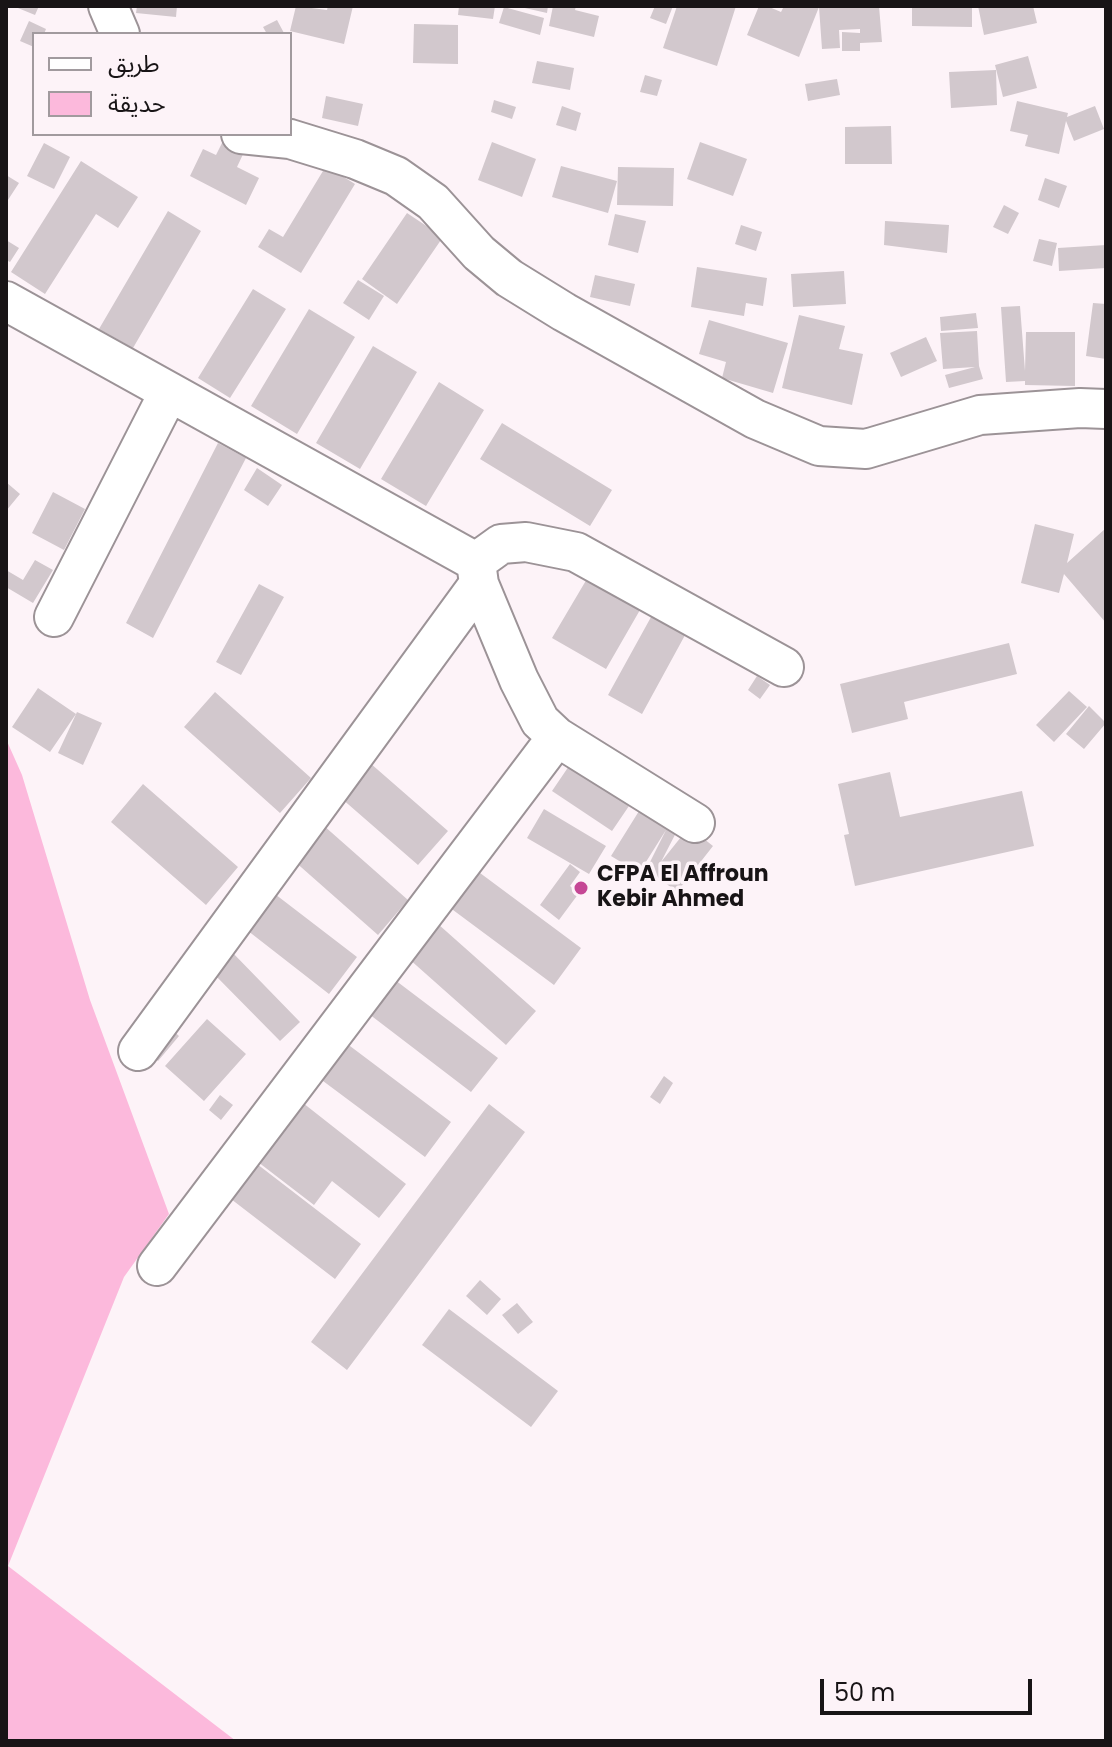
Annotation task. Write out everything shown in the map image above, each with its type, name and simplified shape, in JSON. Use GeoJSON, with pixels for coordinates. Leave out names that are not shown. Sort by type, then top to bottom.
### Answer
{"type":"FeatureCollection","features":[{"type":"Feature","properties":{"kind":"street"},"geometry":{"type":"LineString","coordinates":[[108,6],[119,32]]}},
{"type":"Feature","properties":{"kind":"street"},"geometry":{"type":"LineString","coordinates":[[261,136],[290,139],[355,159],[396,176],[433,202],[479,253],[509,278],[755,419],[819,446],[866,449],[980,415],[1106,409]]}},
{"type":"Feature","properties":{"kind":"street"},"geometry":{"type":"LineString","coordinates":[[6,301],[169,392],[478,573],[519,680],[540,721],[557,737],[695,823]]}},
{"type":"Feature","properties":{"kind":"street"},"geometry":{"type":"LineString","coordinates":[[54,617],[169,392]]}},
{"type":"Feature","properties":{"kind":"street"},"geometry":{"type":"LineString","coordinates":[[138,1051],[501,544],[526,542],[576,552],[784,667]]}},
{"type":"Feature","properties":{"kind":"street"},"geometry":{"type":"LineString","coordinates":[[157,1266],[557,737]]}},
{"type":"Feature","properties":{"kind":"green space"},"geometry":{"type":"Polygon","coordinates":[[[6,739],[22,775],[90,1000],[169,1214],[124,1277],[8,1566],[236,1741],[6,1741],[6,739]]]}},
{"type":"Feature","properties":{"kind":"building"},"geometry":{"type":"Polygon","coordinates":[[[13,6],[39,6],[35,15],[13,6]]]}},
{"type":"Feature","properties":{"kind":"building"},"geometry":{"type":"Polygon","coordinates":[[[137,6],[177,6],[176,17],[136,13],[137,6]]]}},
{"type":"Feature","properties":{"kind":"building"},"geometry":{"type":"Polygon","coordinates":[[[296,6],[327,10],[328,6],[353,6],[344,44],[290,31],[296,6]]]}},
{"type":"Feature","properties":{"kind":"building"},"geometry":{"type":"Polygon","coordinates":[[[459,6],[495,6],[493,19],[458,15],[459,6]]]}},
{"type":"Feature","properties":{"kind":"building"},"geometry":{"type":"Polygon","coordinates":[[[516,6],[548,6],[547,13],[516,6]]]}},
{"type":"Feature","properties":{"kind":"building"},"geometry":{"type":"Polygon","coordinates":[[[553,6],[576,6],[575,10],[599,16],[594,37],[549,26],[553,6]]]}},
{"type":"Feature","properties":{"kind":"building"},"geometry":{"type":"Polygon","coordinates":[[[655,6],[673,6],[666,24],[650,18],[655,6]]]}},
{"type":"Feature","properties":{"kind":"building"},"geometry":{"type":"Polygon","coordinates":[[[677,6],[736,6],[717,66],[663,48],[677,6]]]}},
{"type":"Feature","properties":{"kind":"building"},"geometry":{"type":"Polygon","coordinates":[[[759,6],[781,12],[784,6],[879,6],[882,42],[860,43],[860,51],[842,51],[842,32],[860,33],[860,29],[839,30],[840,48],[822,49],[819,7],[799,57],[747,35],[759,6]]]}},
{"type":"Feature","properties":{"kind":"building"},"geometry":{"type":"Polygon","coordinates":[[[912,6],[972,6],[972,27],[912,26],[912,6]]]}},
{"type":"Feature","properties":{"kind":"building"},"geometry":{"type":"Polygon","coordinates":[[[978,6],[1033,6],[1037,23],[984,35],[978,6]]]}},
{"type":"Feature","properties":{"kind":"building"},"geometry":{"type":"Polygon","coordinates":[[[504,7],[544,18],[540,35],[499,23],[504,7]]]}},
{"type":"Feature","properties":{"kind":"building"},"geometry":{"type":"Polygon","coordinates":[[[277,20],[283,32],[266,32],[263,27],[277,20]]]}},
{"type":"Feature","properties":{"kind":"building"},"geometry":{"type":"Polygon","coordinates":[[[29,21],[46,29],[45,32],[32,32],[32,46],[20,41],[29,21]]]}},
{"type":"Feature","properties":{"kind":"building"},"geometry":{"type":"Polygon","coordinates":[[[414,24],[458,25],[458,64],[413,63],[414,24]]]}},
{"type":"Feature","properties":{"kind":"building"},"geometry":{"type":"Polygon","coordinates":[[[1028,56],[1037,88],[1003,97],[995,65],[1028,56]]]}},
{"type":"Feature","properties":{"kind":"building"},"geometry":{"type":"Polygon","coordinates":[[[537,61],[574,68],[570,90],[532,83],[537,61]]]}},
{"type":"Feature","properties":{"kind":"building"},"geometry":{"type":"Polygon","coordinates":[[[996,70],[997,105],[951,108],[949,72],[996,70]]]}},
{"type":"Feature","properties":{"kind":"building"},"geometry":{"type":"Polygon","coordinates":[[[645,75],[662,80],[657,96],[640,92],[645,75]]]}},
{"type":"Feature","properties":{"kind":"building"},"geometry":{"type":"Polygon","coordinates":[[[837,79],[840,95],[808,101],[805,84],[837,79]]]}},
{"type":"Feature","properties":{"kind":"building"},"geometry":{"type":"Polygon","coordinates":[[[326,96],[363,104],[358,126],[322,118],[326,96]]]}},
{"type":"Feature","properties":{"kind":"building"},"geometry":{"type":"Polygon","coordinates":[[[494,100],[516,107],[512,119],[491,112],[494,100]]]}},
{"type":"Feature","properties":{"kind":"building"},"geometry":{"type":"Polygon","coordinates":[[[1017,101],[1068,113],[1067,117],[1095,106],[1104,129],[1074,141],[1066,121],[1059,154],[1025,146],[1028,135],[1010,131],[1017,101]]]}},
{"type":"Feature","properties":{"kind":"building"},"geometry":{"type":"Polygon","coordinates":[[[562,106],[581,113],[576,131],[556,125],[562,106]]]}},
{"type":"Feature","properties":{"kind":"building"},"geometry":{"type":"Polygon","coordinates":[[[891,126],[892,164],[845,164],[845,127],[891,126]]]}},
{"type":"Feature","properties":{"kind":"building"},"geometry":{"type":"Polygon","coordinates":[[[224,139],[245,150],[237,167],[259,178],[246,205],[190,176],[203,149],[216,155],[224,139]]]}},
{"type":"Feature","properties":{"kind":"building"},"geometry":{"type":"Polygon","coordinates":[[[492,142],[536,159],[522,197],[478,180],[492,142]]]}},
{"type":"Feature","properties":{"kind":"building"},"geometry":{"type":"Polygon","coordinates":[[[700,142],[747,159],[733,196],[687,179],[700,142]]]}},
{"type":"Feature","properties":{"kind":"building"},"geometry":{"type":"Polygon","coordinates":[[[44,143],[70,157],[54,189],[27,176],[44,143]]]}},
{"type":"Feature","properties":{"kind":"building"},"geometry":{"type":"Polygon","coordinates":[[[81,161],[138,197],[118,228],[96,214],[45,294],[11,272],[81,161]]]}},
{"type":"Feature","properties":{"kind":"building"},"geometry":{"type":"Polygon","coordinates":[[[326,166],[355,184],[301,273],[258,247],[269,229],[283,237],[326,166]]]}},
{"type":"Feature","properties":{"kind":"building"},"geometry":{"type":"Polygon","coordinates":[[[561,166],[617,181],[608,213],[552,197],[561,166]]]}},
{"type":"Feature","properties":{"kind":"building"},"geometry":{"type":"Polygon","coordinates":[[[618,167],[674,168],[673,206],[617,205],[618,167]]]}},
{"type":"Feature","properties":{"kind":"building"},"geometry":{"type":"Polygon","coordinates":[[[6,175],[19,183],[6,203],[6,175]]]}},
{"type":"Feature","properties":{"kind":"building"},"geometry":{"type":"Polygon","coordinates":[[[1045,178],[1067,186],[1059,208],[1038,200],[1045,178]]]}},
{"type":"Feature","properties":{"kind":"building"},"geometry":{"type":"Polygon","coordinates":[[[1004,205],[1019,213],[1008,234],[993,227],[1004,205]]]}},
{"type":"Feature","properties":{"kind":"building"},"geometry":{"type":"Polygon","coordinates":[[[168,211],[201,231],[133,348],[99,329],[168,211]]]}},
{"type":"Feature","properties":{"kind":"building"},"geometry":{"type":"Polygon","coordinates":[[[407,213],[443,237],[397,304],[362,279],[407,213]]]}},
{"type":"Feature","properties":{"kind":"building"},"geometry":{"type":"Polygon","coordinates":[[[615,214],[646,221],[638,253],[608,245],[615,214]]]}},
{"type":"Feature","properties":{"kind":"building"},"geometry":{"type":"Polygon","coordinates":[[[885,221],[949,225],[947,253],[884,245],[885,221]]]}},
{"type":"Feature","properties":{"kind":"building"},"geometry":{"type":"Polygon","coordinates":[[[741,225],[762,232],[756,251],[735,244],[741,225]]]}},
{"type":"Feature","properties":{"kind":"building"},"geometry":{"type":"Polygon","coordinates":[[[1039,239],[1057,243],[1052,266],[1033,261],[1039,239]]]}},
{"type":"Feature","properties":{"kind":"building"},"geometry":{"type":"Polygon","coordinates":[[[6,240],[19,248],[10,262],[6,260],[6,240]]]}},
{"type":"Feature","properties":{"kind":"building"},"geometry":{"type":"Polygon","coordinates":[[[1106,245],[1106,268],[1059,271],[1058,248],[1106,245]]]}},
{"type":"Feature","properties":{"kind":"building"},"geometry":{"type":"Polygon","coordinates":[[[697,267],[767,278],[763,306],[746,303],[744,316],[691,307],[697,267]]]}},
{"type":"Feature","properties":{"kind":"building"},"geometry":{"type":"Polygon","coordinates":[[[844,271],[846,304],[793,307],[791,274],[844,271]]]}},
{"type":"Feature","properties":{"kind":"building"},"geometry":{"type":"Polygon","coordinates":[[[595,275],[635,284],[630,306],[590,297],[595,275]]]}},
{"type":"Feature","properties":{"kind":"building"},"geometry":{"type":"Polygon","coordinates":[[[358,280],[384,296],[369,320],[343,303],[358,280]]]}},
{"type":"Feature","properties":{"kind":"building"},"geometry":{"type":"Polygon","coordinates":[[[253,289],[286,309],[230,398],[198,378],[253,289]]]}},
{"type":"Feature","properties":{"kind":"building"},"geometry":{"type":"Polygon","coordinates":[[[1093,303],[1106,304],[1106,359],[1086,356],[1093,303]]]}},
{"type":"Feature","properties":{"kind":"building"},"geometry":{"type":"Polygon","coordinates":[[[1020,306],[1025,371],[1026,332],[1075,332],[1075,386],[1006,382],[1001,307],[1020,306]]]}},
{"type":"Feature","properties":{"kind":"building"},"geometry":{"type":"Polygon","coordinates":[[[309,309],[355,337],[297,434],[251,406],[309,309]]]}},
{"type":"Feature","properties":{"kind":"building"},"geometry":{"type":"Polygon","coordinates":[[[976,313],[978,328],[941,331],[940,317],[976,313]]]}},
{"type":"Feature","properties":{"kind":"building"},"geometry":{"type":"Polygon","coordinates":[[[799,315],[845,326],[839,349],[863,354],[852,405],[782,388],[799,315]]]}},
{"type":"Feature","properties":{"kind":"building"},"geometry":{"type":"Polygon","coordinates":[[[709,320],[788,343],[773,393],[722,378],[726,362],[699,354],[709,320]]]}},
{"type":"Feature","properties":{"kind":"building"},"geometry":{"type":"Polygon","coordinates":[[[977,331],[983,379],[949,388],[945,375],[975,367],[943,369],[940,333],[977,331]]]}},
{"type":"Feature","properties":{"kind":"building"},"geometry":{"type":"Polygon","coordinates":[[[926,337],[937,361],[901,377],[890,353],[926,337]]]}},
{"type":"Feature","properties":{"kind":"building"},"geometry":{"type":"Polygon","coordinates":[[[373,346],[417,372],[360,469],[316,443],[373,346]]]}},
{"type":"Feature","properties":{"kind":"building"},"geometry":{"type":"Polygon","coordinates":[[[439,382],[484,410],[426,506],[381,479],[439,382]]]}},
{"type":"Feature","properties":{"kind":"building"},"geometry":{"type":"Polygon","coordinates":[[[502,423],[612,490],[590,526],[480,459],[502,423]]]}},
{"type":"Feature","properties":{"kind":"building"},"geometry":{"type":"Polygon","coordinates":[[[218,443],[246,458],[153,638],[126,623],[218,443]]]}},
{"type":"Feature","properties":{"kind":"building"},"geometry":{"type":"Polygon","coordinates":[[[257,468],[282,485],[268,506],[244,490],[257,468]]]}},
{"type":"Feature","properties":{"kind":"building"},"geometry":{"type":"Polygon","coordinates":[[[6,482],[20,494],[6,511],[6,482]]]}},
{"type":"Feature","properties":{"kind":"building"},"geometry":{"type":"Polygon","coordinates":[[[53,492],[85,509],[64,550],[32,533],[53,492]]]}},
{"type":"Feature","properties":{"kind":"building"},"geometry":{"type":"Polygon","coordinates":[[[1035,524],[1074,534],[1067,563],[1106,528],[1106,623],[1064,574],[1059,593],[1021,583],[1035,524]]]}},
{"type":"Feature","properties":{"kind":"building"},"geometry":{"type":"Polygon","coordinates":[[[35,560],[53,570],[33,603],[6,587],[6,570],[23,580],[35,560]]]}},
{"type":"Feature","properties":{"kind":"building"},"geometry":{"type":"Polygon","coordinates":[[[591,572],[644,603],[606,669],[552,638],[591,572]]]}},
{"type":"Feature","properties":{"kind":"building"},"geometry":{"type":"Polygon","coordinates":[[[259,584],[284,597],[241,675],[216,662],[259,584]]]}},
{"type":"Feature","properties":{"kind":"building"},"geometry":{"type":"Polygon","coordinates":[[[656,608],[690,626],[642,714],[608,695],[656,608]]]}},
{"type":"Feature","properties":{"kind":"building"},"geometry":{"type":"Polygon","coordinates":[[[1009,643],[1017,674],[904,702],[908,719],[852,733],[840,684],[1009,643]]]}},
{"type":"Feature","properties":{"kind":"building"},"geometry":{"type":"Polygon","coordinates":[[[757,676],[770,685],[760,699],[748,690],[757,676]]]}},
{"type":"Feature","properties":{"kind":"building"},"geometry":{"type":"Polygon","coordinates":[[[38,688],[76,714],[50,752],[12,727],[38,688]]]}},
{"type":"Feature","properties":{"kind":"building"},"geometry":{"type":"Polygon","coordinates":[[[1069,691],[1087,707],[1054,742],[1036,725],[1069,691]]]}},
{"type":"Feature","properties":{"kind":"building"},"geometry":{"type":"Polygon","coordinates":[[[215,692],[311,778],[280,813],[184,727],[215,692]]]}},
{"type":"Feature","properties":{"kind":"building"},"geometry":{"type":"Polygon","coordinates":[[[1089,706],[1106,723],[1084,749],[1066,734],[1089,706]]]}},
{"type":"Feature","properties":{"kind":"building"},"geometry":{"type":"Polygon","coordinates":[[[77,712],[102,723],[83,765],[58,753],[77,712]]]}},
{"type":"Feature","properties":{"kind":"building"},"geometry":{"type":"Polygon","coordinates":[[[370,763],[448,831],[418,865],[341,798],[370,763]]]}},
{"type":"Feature","properties":{"kind":"building"},"geometry":{"type":"Polygon","coordinates":[[[571,763],[631,803],[612,831],[552,791],[571,763]]]}},
{"type":"Feature","properties":{"kind":"building"},"geometry":{"type":"Polygon","coordinates":[[[890,772],[900,817],[1022,791],[1034,846],[855,886],[844,835],[849,834],[838,784],[890,772]]]}},
{"type":"Feature","properties":{"kind":"building"},"geometry":{"type":"Polygon","coordinates":[[[143,784],[238,867],[206,905],[111,822],[143,784]]]}},
{"type":"Feature","properties":{"kind":"building"},"geometry":{"type":"Polygon","coordinates":[[[644,803],[680,825],[661,862],[689,827],[713,846],[677,892],[655,875],[645,872],[666,830],[639,873],[611,856],[644,803]]]}},
{"type":"Feature","properties":{"kind":"building"},"geometry":{"type":"Polygon","coordinates":[[[544,809],[606,846],[589,874],[527,838],[544,809]]]}},
{"type":"Feature","properties":{"kind":"building"},"geometry":{"type":"Polygon","coordinates":[[[323,825],[408,900],[378,935],[293,860],[323,825]]]}},
{"type":"Feature","properties":{"kind":"building"},"geometry":{"type":"Polygon","coordinates":[[[570,864],[580,872],[570,886],[579,893],[559,920],[540,905],[570,864]]]}},
{"type":"Feature","properties":{"kind":"building"},"geometry":{"type":"Polygon","coordinates":[[[476,870],[581,948],[554,985],[449,907],[476,870]]]}},
{"type":"Feature","properties":{"kind":"building"},"geometry":{"type":"Polygon","coordinates":[[[271,891],[357,957],[329,994],[243,927],[271,891]]]}},
{"type":"Feature","properties":{"kind":"building"},"geometry":{"type":"Polygon","coordinates":[[[438,924],[536,1011],[506,1045],[408,958],[438,924]]]}},
{"type":"Feature","properties":{"kind":"building"},"geometry":{"type":"Polygon","coordinates":[[[230,950],[300,1022],[280,1041],[210,970],[230,950]]]}},
{"type":"Feature","properties":{"kind":"building"},"geometry":{"type":"Polygon","coordinates":[[[395,980],[498,1058],[471,1092],[369,1014],[395,980]]]}},
{"type":"Feature","properties":{"kind":"building"},"geometry":{"type":"Polygon","coordinates":[[[207,1019],[246,1054],[204,1101],[165,1066],[207,1019]]]}},
{"type":"Feature","properties":{"kind":"building"},"geometry":{"type":"Polygon","coordinates":[[[171,1029],[179,1036],[158,1061],[149,1053],[171,1029]]]}},
{"type":"Feature","properties":{"kind":"building"},"geometry":{"type":"Polygon","coordinates":[[[346,1043],[451,1122],[425,1157],[319,1078],[346,1043]]]}},
{"type":"Feature","properties":{"kind":"building"},"geometry":{"type":"Polygon","coordinates":[[[664,1076],[673,1083],[660,1104],[650,1097],[664,1076]]]}},
{"type":"Feature","properties":{"kind":"building"},"geometry":{"type":"Polygon","coordinates":[[[220,1095],[233,1105],[221,1120],[209,1110],[220,1095]]]}},
{"type":"Feature","properties":{"kind":"building"},"geometry":{"type":"Polygon","coordinates":[[[303,1103],[406,1184],[379,1218],[332,1181],[314,1205],[258,1162],[303,1103]]]}},
{"type":"Feature","properties":{"kind":"building"},"geometry":{"type":"Polygon","coordinates":[[[489,1104],[525,1132],[347,1370],[311,1342],[489,1104]]]}},
{"type":"Feature","properties":{"kind":"building"},"geometry":{"type":"Polygon","coordinates":[[[257,1164],[361,1244],[335,1279],[231,1199],[257,1164]]]}},
{"type":"Feature","properties":{"kind":"building"},"geometry":{"type":"Polygon","coordinates":[[[480,1280],[501,1299],[487,1315],[466,1296],[480,1280]]]}},
{"type":"Feature","properties":{"kind":"building"},"geometry":{"type":"Polygon","coordinates":[[[517,1303],[533,1322],[518,1334],[502,1315],[517,1303]]]}},
{"type":"Feature","properties":{"kind":"building"},"geometry":{"type":"Polygon","coordinates":[[[449,1309],[558,1391],[531,1427],[422,1345],[449,1309]]]}},
{"type":"Feature","properties":{"kind":"place","name":"CFPA El Affroun Kebir Ahmed"},"geometry":{"type":"Point","coordinates":[581,888]}}]}
